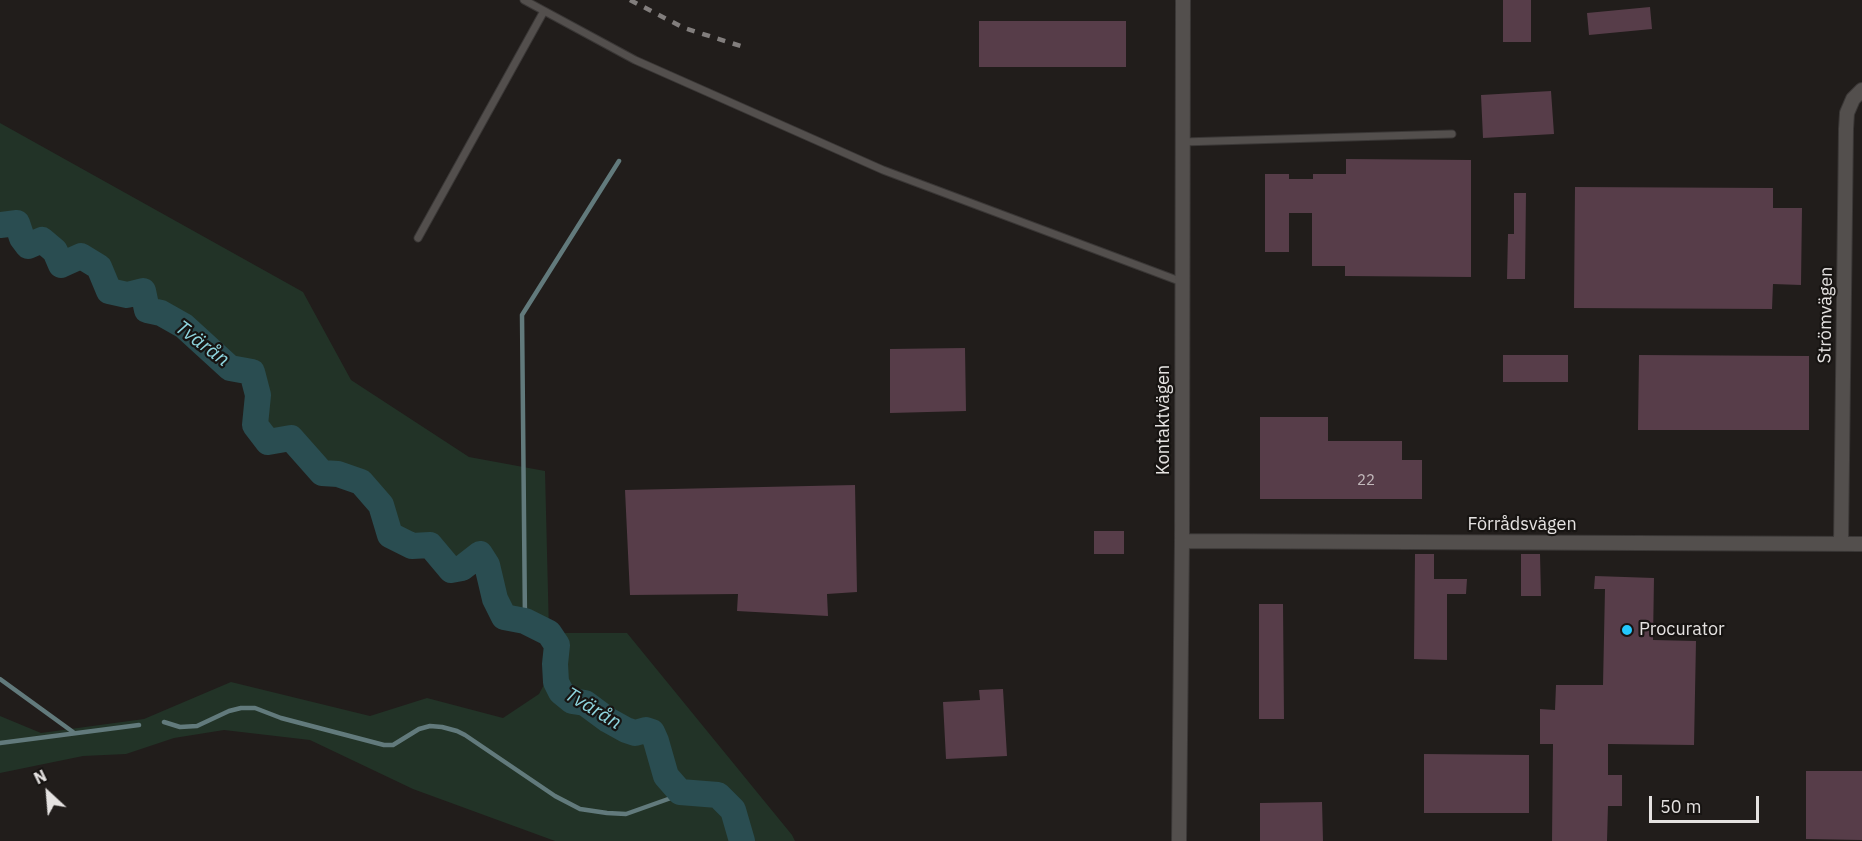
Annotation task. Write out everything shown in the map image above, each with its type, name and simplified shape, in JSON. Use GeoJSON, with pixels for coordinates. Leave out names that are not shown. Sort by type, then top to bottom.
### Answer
{"type":"FeatureCollection","features":[{"type":"Feature","properties":{"kind":"street","name":"Kontaktvägen"},"geometry":{"type":"LineString","coordinates":[[1179,841],[1183,0]]}},
{"type":"Feature","properties":{"kind":"street","name":"Strömvägen"},"geometry":{"type":"LineString","coordinates":[[1841,544],[1846,113],[1853,99],[1862,90]]}},
{"type":"Feature","properties":{"kind":"street","name":"Förrådsvägen"},"geometry":{"type":"LineString","coordinates":[[1182,541],[1862,544]]}},
{"type":"Feature","properties":{"kind":"lane"},"geometry":{"type":"LineString","coordinates":[[524,0],[635,60],[883,170],[1182,282]]}},
{"type":"Feature","properties":{"kind":"lane"},"geometry":{"type":"LineString","coordinates":[[418,238],[544,11]]}},
{"type":"Feature","properties":{"kind":"lane"},"geometry":{"type":"LineString","coordinates":[[1182,142],[1452,134]]}},
{"type":"Feature","properties":{"kind":"green space"},"geometry":{"type":"Polygon","coordinates":[[[0,123],[303,292],[351,380],[469,457],[545,471],[549,633],[525,621],[504,617],[495,599],[487,565],[480,555],[462,568],[451,570],[430,545],[412,546],[390,535],[381,505],[361,482],[338,474],[322,473],[291,438],[268,442],[255,425],[258,395],[252,372],[230,368],[184,326],[162,313],[147,310],[143,291],[127,295],[109,291],[99,267],[81,256],[61,265],[55,251],[42,240],[28,246],[22,238],[17,223],[0,225],[0,123]]]}},
{"type":"Feature","properties":{"kind":"green space"},"geometry":{"type":"Polygon","coordinates":[[[549,633],[627,633],[795,841],[555,841],[413,789],[310,740],[224,730],[174,738],[126,754],[83,756],[0,773],[0,716],[41,733],[144,719],[231,682],[370,716],[427,698],[503,718],[539,694],[555,664],[557,645],[549,633]]]}},
{"type":"Feature","properties":{"kind":"building"},"geometry":{"type":"Polygon","coordinates":[[[1503,0],[1531,0],[1531,42],[1503,42],[1503,0]]]}},
{"type":"Feature","properties":{"kind":"building"},"geometry":{"type":"Polygon","coordinates":[[[1650,7],[1652,29],[1589,35],[1587,13],[1650,7]]]}},
{"type":"Feature","properties":{"kind":"building"},"geometry":{"type":"Polygon","coordinates":[[[979,21],[1126,21],[1126,67],[979,67],[979,21]]]}},
{"type":"Feature","properties":{"kind":"building"},"geometry":{"type":"Polygon","coordinates":[[[1551,91],[1554,134],[1483,138],[1481,95],[1551,91]]]}},
{"type":"Feature","properties":{"kind":"building"},"geometry":{"type":"Polygon","coordinates":[[[1346,159],[1471,160],[1471,277],[1345,276],[1345,266],[1312,266],[1312,213],[1289,213],[1289,252],[1265,252],[1265,174],[1289,174],[1289,179],[1313,179],[1313,174],[1346,174],[1346,159]]]}},
{"type":"Feature","properties":{"kind":"building"},"geometry":{"type":"Polygon","coordinates":[[[1575,187],[1773,188],[1773,208],[1802,208],[1801,285],[1773,284],[1772,309],[1574,308],[1575,187]]]}},
{"type":"Feature","properties":{"kind":"building"},"geometry":{"type":"Polygon","coordinates":[[[1514,193],[1526,193],[1525,279],[1507,279],[1508,234],[1514,234],[1514,193]]]}},
{"type":"Feature","properties":{"kind":"building"},"geometry":{"type":"Polygon","coordinates":[[[965,348],[966,411],[890,413],[890,349],[965,348]]]}},
{"type":"Feature","properties":{"kind":"building"},"geometry":{"type":"Polygon","coordinates":[[[1503,355],[1568,355],[1568,382],[1503,382],[1503,355]]]}},
{"type":"Feature","properties":{"kind":"building"},"geometry":{"type":"Polygon","coordinates":[[[1639,355],[1809,356],[1809,430],[1638,430],[1639,355]]]}},
{"type":"Feature","properties":{"kind":"building"},"geometry":{"type":"Polygon","coordinates":[[[1260,417],[1328,417],[1328,441],[1402,441],[1402,460],[1422,460],[1422,499],[1260,499],[1260,417]]]}},
{"type":"Feature","properties":{"kind":"building"},"geometry":{"type":"Polygon","coordinates":[[[855,485],[857,592],[827,594],[828,616],[737,611],[738,594],[630,595],[625,490],[855,485]]]}},
{"type":"Feature","properties":{"kind":"building"},"geometry":{"type":"Polygon","coordinates":[[[1094,531],[1124,531],[1124,554],[1094,554],[1094,531]]]}},
{"type":"Feature","properties":{"kind":"building"},"geometry":{"type":"Polygon","coordinates":[[[1415,554],[1434,554],[1434,579],[1467,579],[1466,594],[1447,594],[1447,660],[1414,659],[1415,554]]]}},
{"type":"Feature","properties":{"kind":"building"},"geometry":{"type":"Polygon","coordinates":[[[1521,554],[1540,554],[1541,596],[1521,596],[1521,554]]]}},
{"type":"Feature","properties":{"kind":"building"},"geometry":{"type":"Polygon","coordinates":[[[1595,576],[1654,578],[1653,640],[1696,641],[1694,745],[1608,744],[1608,775],[1622,775],[1622,806],[1608,806],[1607,841],[1552,841],[1553,744],[1540,744],[1540,709],[1555,710],[1556,685],[1603,685],[1605,589],[1594,589],[1595,576]]]}},
{"type":"Feature","properties":{"kind":"building"},"geometry":{"type":"Polygon","coordinates":[[[1259,604],[1283,604],[1284,719],[1259,719],[1259,604]]]}},
{"type":"Feature","properties":{"kind":"building"},"geometry":{"type":"Polygon","coordinates":[[[1003,689],[1007,756],[946,759],[943,702],[980,700],[979,690],[1003,689]]]}},
{"type":"Feature","properties":{"kind":"building"},"geometry":{"type":"Polygon","coordinates":[[[1424,754],[1529,755],[1529,813],[1424,813],[1424,754]]]}},
{"type":"Feature","properties":{"kind":"building"},"geometry":{"type":"Polygon","coordinates":[[[1806,771],[1862,771],[1862,840],[1806,839],[1806,771]]]}},
{"type":"Feature","properties":{"kind":"building"},"geometry":{"type":"Polygon","coordinates":[[[1322,802],[1323,841],[1260,841],[1260,803],[1322,802]]]}},
{"type":"Feature","properties":{"kind":"waterway"},"geometry":{"type":"LineString","coordinates":[[525,621],[522,315],[619,161]]}},
{"type":"Feature","properties":{"kind":"waterway","name":"Tvärån"},"geometry":{"type":"LineString","coordinates":[[0,225],[17,223],[22,238],[28,246],[42,240],[55,251],[61,265],[81,256],[99,267],[109,291],[127,295],[143,291],[147,310],[161,313],[184,326],[230,368],[252,372],[258,395],[255,425],[268,442],[291,438],[322,473],[338,474],[361,482],[381,505],[390,535],[412,546],[430,545],[451,570],[462,568],[480,554],[487,565],[495,599],[504,617],[525,621],[549,633],[557,645],[556,682],[561,692],[572,701],[585,703],[626,730],[635,733],[646,730],[652,732],[666,776],[680,792],[718,795],[733,810],[742,841]]}},
{"type":"Feature","properties":{"kind":"waterway"},"geometry":{"type":"LineString","coordinates":[[0,679],[73,732]]}},
{"type":"Feature","properties":{"kind":"waterway"},"geometry":{"type":"LineString","coordinates":[[164,722],[180,727],[197,726],[229,711],[255,708],[281,718],[384,745],[393,745],[419,729],[430,726],[442,727],[465,735],[555,796],[580,809],[626,814],[671,798],[680,792]]}},
{"type":"Feature","properties":{"kind":"waterway"},"geometry":{"type":"LineString","coordinates":[[0,743],[139,725]]}},
{"type":"Feature","properties":{"kind":"railway"},"geometry":{"type":"LineString","coordinates":[[630,0],[684,28],[747,48]]}},
{"type":"Feature","properties":{"kind":"place","name":"Procurator"},"geometry":{"type":"Point","coordinates":[1627,630]}}]}
